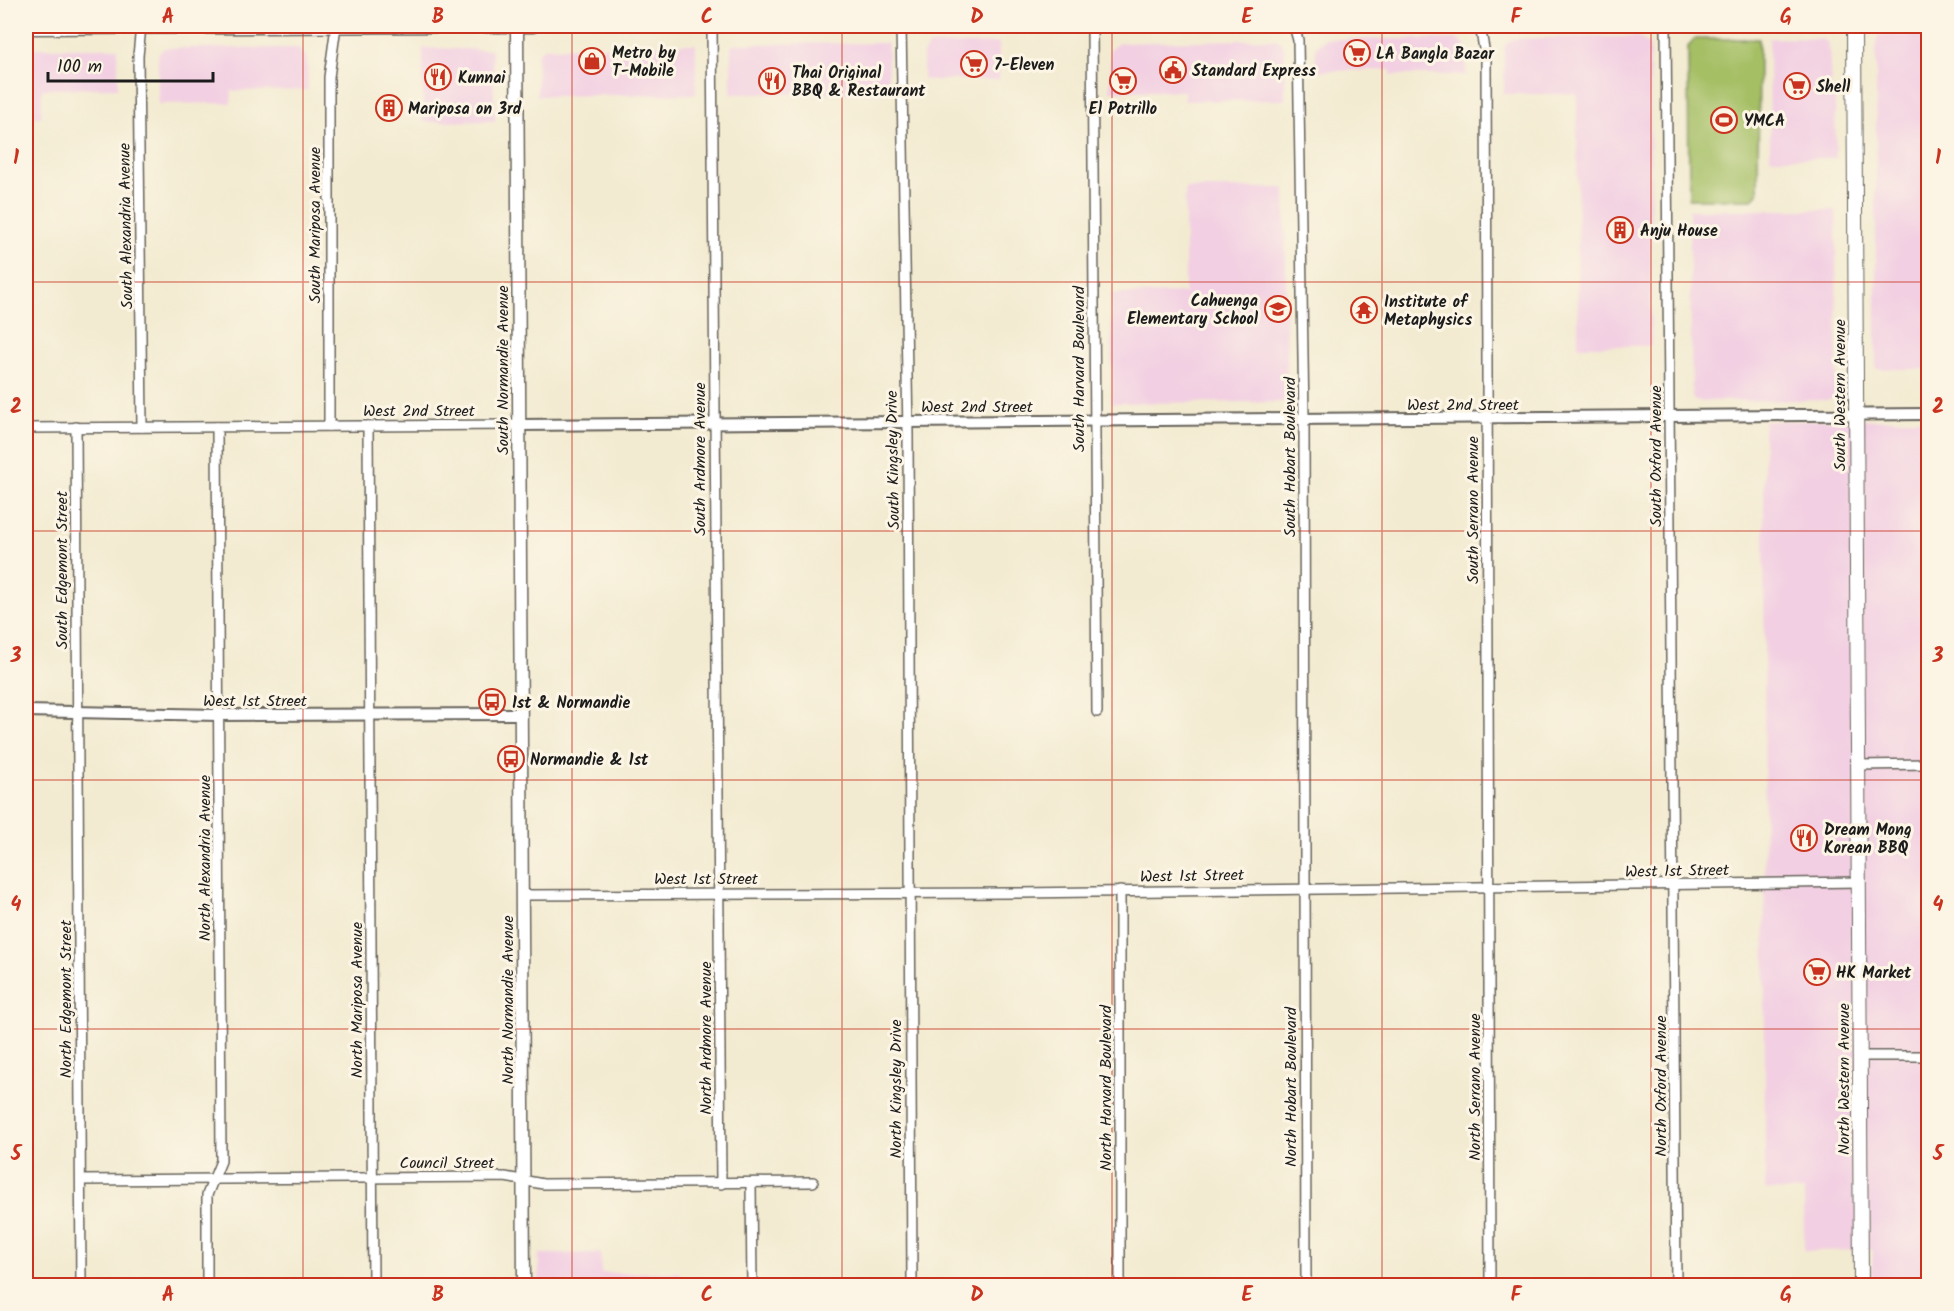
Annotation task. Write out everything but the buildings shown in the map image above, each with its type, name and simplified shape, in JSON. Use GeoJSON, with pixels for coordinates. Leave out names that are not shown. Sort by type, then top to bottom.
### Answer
{"type":"FeatureCollection","features":[{"type":"Feature","properties":{"kind":"main road"},"geometry":{"type":"LineString","coordinates":[[26,28],[455,26]]}},
{"type":"Feature","properties":{"kind":"main road"},"geometry":{"type":"LineString","coordinates":[[486,26],[532,26]]}},
{"type":"Feature","properties":{"kind":"main road","name":"South Normandie Avenue"},"geometry":{"type":"LineString","coordinates":[[517,26],[522,714]]}},
{"type":"Feature","properties":{"kind":"main road","name":"South Western Avenue"},"geometry":{"type":"LineString","coordinates":[[1854,26],[1859,765]]}},
{"type":"Feature","properties":{"kind":"main road","name":"North Normandie Avenue"},"geometry":{"type":"LineString","coordinates":[[522,714],[524,1286]]}},
{"type":"Feature","properties":{"kind":"main road","name":"North Western Avenue"},"geometry":{"type":"LineString","coordinates":[[1859,765],[1861,1286]]}},
{"type":"Feature","properties":{"kind":"street","name":"South Mariposa Avenue"},"geometry":{"type":"LineString","coordinates":[[329,426],[329,77],[336,26]]}},
{"type":"Feature","properties":{"kind":"street","name":"South Ardmore Avenue"},"geometry":{"type":"LineString","coordinates":[[712,26],[718,893]]}},
{"type":"Feature","properties":{"kind":"street","name":"South Kingsley Drive"},"geometry":{"type":"LineString","coordinates":[[901,26],[911,893]]}},
{"type":"Feature","properties":{"kind":"street","name":"South Harvard Boulevard"},"geometry":{"type":"LineString","coordinates":[[1092,26],[1097,712]]}},
{"type":"Feature","properties":{"kind":"street","name":"South Hobart Boulevard"},"geometry":{"type":"LineString","coordinates":[[1294,26],[1298,40],[1304,419],[1304,889]]}},
{"type":"Feature","properties":{"kind":"street","name":"South Serrano Avenue"},"geometry":{"type":"LineString","coordinates":[[1480,26],[1486,60],[1488,888]]}},
{"type":"Feature","properties":{"kind":"street","name":"South Oxford Avenue"},"geometry":{"type":"LineString","coordinates":[[1666,26],[1674,885]]}},
{"type":"Feature","properties":{"kind":"street","name":"South Alexandria Avenue"},"geometry":{"type":"LineString","coordinates":[[141,27],[138,56],[142,427]]}},
{"type":"Feature","properties":{"kind":"street","name":"West 2nd Street"},"geometry":{"type":"LineString","coordinates":[[26,428],[519,424],[714,425],[1929,414]]}},
{"type":"Feature","properties":{"kind":"street"},"geometry":{"type":"LineString","coordinates":[[368,426],[369,714]]}},
{"type":"Feature","properties":{"kind":"street","name":"North Alexandria Avenue"},"geometry":{"type":"LineString","coordinates":[[207,1286],[207,1195],[221,1161],[217,427]]}},
{"type":"Feature","properties":{"kind":"street","name":"South Edgemont Street"},"geometry":{"type":"LineString","coordinates":[[76,428],[77,713]]}},
{"type":"Feature","properties":{"kind":"street","name":"West 1st Street"},"geometry":{"type":"LineString","coordinates":[[26,711],[218,715],[522,714]]}},
{"type":"Feature","properties":{"kind":"street","name":"North Edgemont Street"},"geometry":{"type":"LineString","coordinates":[[77,713],[81,1286]]}},
{"type":"Feature","properties":{"kind":"street","name":"North Mariposa Avenue"},"geometry":{"type":"LineString","coordinates":[[369,714],[373,1286]]}},
{"type":"Feature","properties":{"kind":"street"},"geometry":{"type":"LineString","coordinates":[[1859,765],[1929,764]]}},
{"type":"Feature","properties":{"kind":"street","name":"West 1st Street"},"geometry":{"type":"LineString","coordinates":[[523,895],[1488,888],[1860,882]]}},
{"type":"Feature","properties":{"kind":"street","name":"North Oxford Avenue"},"geometry":{"type":"LineString","coordinates":[[1674,885],[1676,1286]]}},
{"type":"Feature","properties":{"kind":"street","name":"North Serrano Avenue"},"geometry":{"type":"LineString","coordinates":[[1488,888],[1490,1286]]}},
{"type":"Feature","properties":{"kind":"street","name":"North Hobart Boulevard"},"geometry":{"type":"LineString","coordinates":[[1304,889],[1306,1286]]}},
{"type":"Feature","properties":{"kind":"street","name":"North Harvard Boulevard"},"geometry":{"type":"LineString","coordinates":[[1120,891],[1120,1286]]}},
{"type":"Feature","properties":{"kind":"street","name":"North Ardmore Avenue"},"geometry":{"type":"LineString","coordinates":[[718,893],[721,1184]]}},
{"type":"Feature","properties":{"kind":"street","name":"North Kingsley Drive"},"geometry":{"type":"LineString","coordinates":[[911,893],[912,1286]]}},
{"type":"Feature","properties":{"kind":"street"},"geometry":{"type":"LineString","coordinates":[[1860,1056],[1929,1056]]}},
{"type":"Feature","properties":{"kind":"street","name":"Council Street"},"geometry":{"type":"LineString","coordinates":[[81,1180],[505,1177],[543,1184],[813,1182]]}},
{"type":"Feature","properties":{"kind":"street"},"geometry":{"type":"LineString","coordinates":[[751,1184],[752,1286]]}},
{"type":"Feature","properties":{"kind":"shaded area"},"geometry":{"type":"Polygon","coordinates":[[[1879,35],[1928,35],[1928,369],[1876,369],[1876,41],[1879,35]]]}},
{"type":"Feature","properties":{"kind":"shaded area"},"geometry":{"type":"Polygon","coordinates":[[[1639,37],[1650,45],[1651,346],[1578,346],[1577,94],[1504,94],[1504,48],[1507,42],[1513,39],[1639,37]]]}},
{"type":"Feature","properties":{"kind":"shaded area"},"geometry":{"type":"Polygon","coordinates":[[[1769,38],[1823,39],[1829,44],[1831,91],[1835,91],[1836,158],[1770,158],[1769,38]]]}},
{"type":"Feature","properties":{"kind":"shaded area"},"geometry":{"type":"Polygon","coordinates":[[[1275,39],[1282,43],[1285,51],[1285,100],[1184,101],[1184,91],[1110,91],[1110,50],[1118,43],[1275,39]]]}},
{"type":"Feature","properties":{"kind":"shaded area"},"geometry":{"type":"Polygon","coordinates":[[[1325,39],[1457,39],[1465,46],[1466,75],[1391,75],[1391,70],[1315,71],[1316,47],[1325,39]]]}},
{"type":"Feature","properties":{"kind":"shaded area"},"geometry":{"type":"Polygon","coordinates":[[[888,43],[888,93],[731,94],[731,47],[736,44],[888,43]]]}},
{"type":"Feature","properties":{"kind":"shaded area"},"geometry":{"type":"Polygon","coordinates":[[[999,43],[999,80],[923,80],[923,54],[929,45],[999,43]]]}},
{"type":"Feature","properties":{"kind":"shaded area"},"geometry":{"type":"Polygon","coordinates":[[[696,44],[696,94],[537,96],[537,55],[543,48],[696,44]]]}},
{"type":"Feature","properties":{"kind":"shaded area"},"geometry":{"type":"Polygon","coordinates":[[[26,48],[118,48],[118,88],[42,89],[41,117],[26,117],[26,48]]]}},
{"type":"Feature","properties":{"kind":"shaded area"},"geometry":{"type":"Polygon","coordinates":[[[164,48],[299,48],[307,58],[308,90],[232,91],[231,103],[158,104],[158,54],[164,48]]]}},
{"type":"Feature","properties":{"kind":"shaded area"},"geometry":{"type":"Polygon","coordinates":[[[423,48],[492,50],[495,121],[423,122],[423,48]]]}},
{"type":"Feature","properties":{"kind":"shaded area"},"geometry":{"type":"Polygon","coordinates":[[[1185,188],[1285,188],[1287,402],[1112,403],[1111,294],[1185,293],[1185,188]]]}},
{"type":"Feature","properties":{"kind":"shaded area"},"geometry":{"type":"Polygon","coordinates":[[[1689,210],[1836,210],[1837,387],[1835,397],[1827,400],[1698,401],[1692,398],[1689,210]]]}},
{"type":"Feature","properties":{"kind":"shaded area"},"geometry":{"type":"Polygon","coordinates":[[[1928,419],[1928,1281],[1871,1280],[1873,1250],[1804,1251],[1804,1191],[1765,1190],[1764,421],[1928,419]]]}},
{"type":"Feature","properties":{"kind":"shaded area"},"geometry":{"type":"Polygon","coordinates":[[[601,1253],[601,1273],[680,1272],[680,1285],[539,1285],[539,1254],[601,1253]]]}},
{"type":"Feature","properties":{"kind":"green space","name":"YMCA"},"geometry":{"type":"Polygon","coordinates":[[[1694,39],[1759,39],[1758,194],[1753,199],[1689,199],[1688,47],[1694,39]]]}},
{"type":"Feature","properties":{"kind":"place","name":"LA Bangla Bazar"},"geometry":{"type":"Point","coordinates":[1357,53]}},
{"type":"Feature","properties":{"kind":"place","name":"Metro by T-Mobile"},"geometry":{"type":"Point","coordinates":[592,61]}},
{"type":"Feature","properties":{"kind":"place","name":"7-Eleven"},"geometry":{"type":"Point","coordinates":[974,64]}},
{"type":"Feature","properties":{"kind":"place","name":"Standard Express"},"geometry":{"type":"Point","coordinates":[1173,70]}},
{"type":"Feature","properties":{"kind":"place","name":"Kunnai"},"geometry":{"type":"Point","coordinates":[438,77]}},
{"type":"Feature","properties":{"kind":"place","name":"Thai Original BBQ & Restaurant"},"geometry":{"type":"Point","coordinates":[772,81]}},
{"type":"Feature","properties":{"kind":"place","name":"El Potrillo"},"geometry":{"type":"Point","coordinates":[1123,81]}},
{"type":"Feature","properties":{"kind":"place","name":"Shell"},"geometry":{"type":"Point","coordinates":[1797,86]}},
{"type":"Feature","properties":{"kind":"place","name":"Mariposa on 3rd"},"geometry":{"type":"Point","coordinates":[389,108]}},
{"type":"Feature","properties":{"kind":"place","name":"YMCA"},"geometry":{"type":"Point","coordinates":[1724,120]}},
{"type":"Feature","properties":{"kind":"place","name":"Anju House"},"geometry":{"type":"Point","coordinates":[1620,230]}},
{"type":"Feature","properties":{"kind":"place","name":"Cahuenga Elementary School"},"geometry":{"type":"Point","coordinates":[1278,309]}},
{"type":"Feature","properties":{"kind":"place","name":"Institute of Metaphysics"},"geometry":{"type":"Point","coordinates":[1364,310]}},
{"type":"Feature","properties":{"kind":"place","name":"1st & Normandie"},"geometry":{"type":"Point","coordinates":[492,702]}},
{"type":"Feature","properties":{"kind":"place","name":"Normandie & 1st"},"geometry":{"type":"Point","coordinates":[511,759]}},
{"type":"Feature","properties":{"kind":"place","name":"Dream Mong Korean BBQ"},"geometry":{"type":"Point","coordinates":[1804,838]}},
{"type":"Feature","properties":{"kind":"place","name":"HK Market"},"geometry":{"type":"Point","coordinates":[1817,972]}}]}
